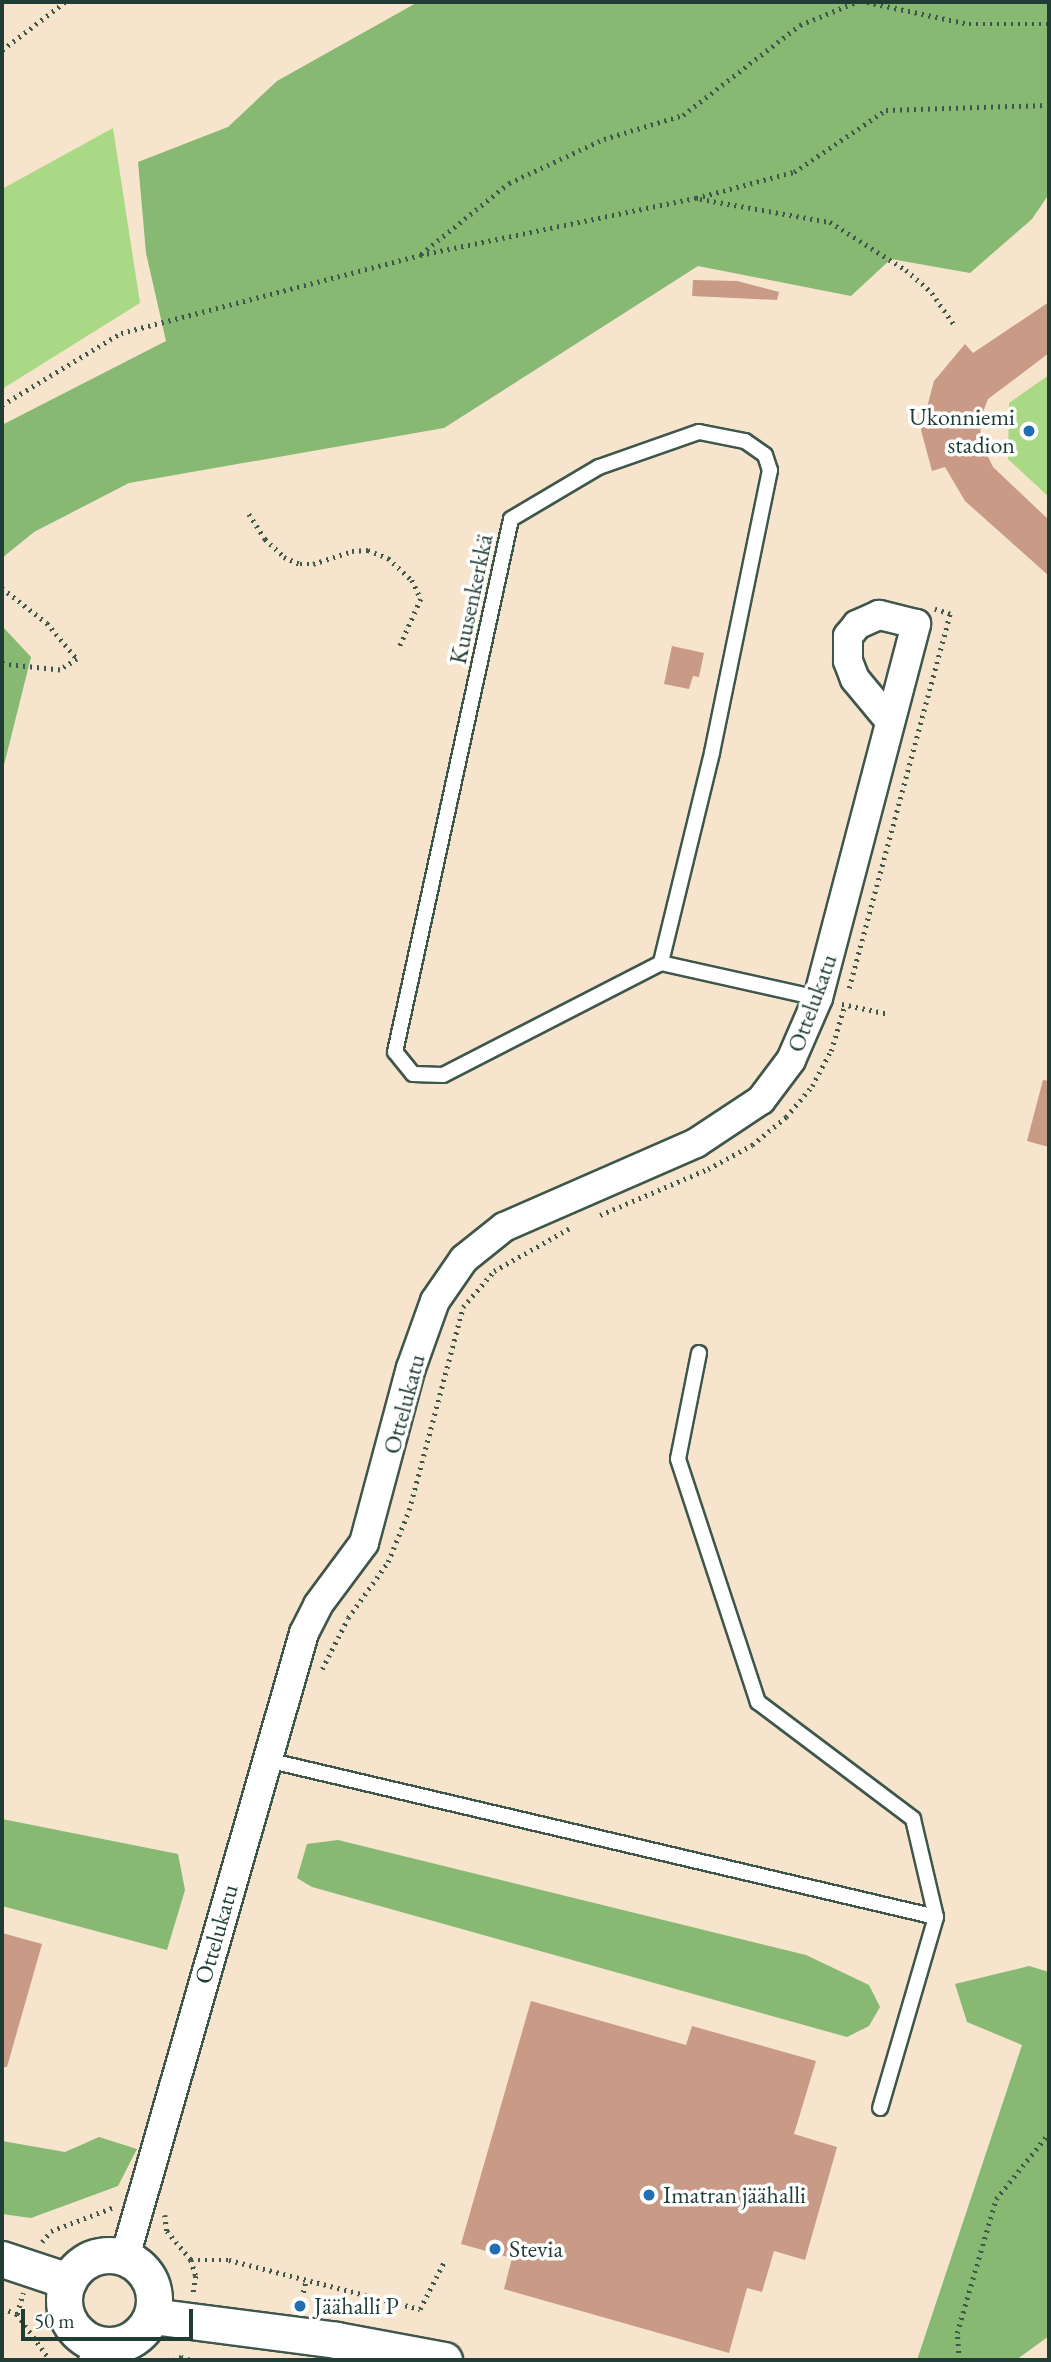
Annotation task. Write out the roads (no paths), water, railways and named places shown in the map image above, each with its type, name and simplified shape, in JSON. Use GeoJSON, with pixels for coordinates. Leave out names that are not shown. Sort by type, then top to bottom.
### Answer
{"type":"FeatureCollection","features":[{"type":"Feature","properties":{"kind":"street","name":"Ottelukatu"},"geometry":{"type":"LineString","coordinates":[[125,2257],[154,2207],[165,2107],[304,1633],[318,1605],[364,1543],[411,1368],[435,1301],[464,1259],[503,1227],[696,1143],[729,1124],[761,1100],[831,1001],[858,858],[889,720]]}},
{"type":"Feature","properties":{"kind":"street"},"geometry":{"type":"LineString","coordinates":[[125,2257],[151,2281],[155,2298],[152,2316],[129,2342],[90,2352],[66,2318],[68,2281],[92,2258],[125,2257]]}},
{"type":"Feature","properties":{"kind":"street"},"geometry":{"type":"LineString","coordinates":[[16,2264],[68,2281]]}},
{"type":"Feature","properties":{"kind":"street"},"geometry":{"type":"LineString","coordinates":[[152,2316],[336,2340],[444,2360]]}},
{"type":"Feature","properties":{"kind":"lane","name":"Kuusenkerkkä"},"geometry":{"type":"LineString","coordinates":[[699,432],[745,441],[765,456],[769,470],[712,753],[661,963],[443,1075],[413,1074],[395,1052],[511,519],[599,467],[699,432]]}},
{"type":"Feature","properties":{"kind":"lane"},"geometry":{"type":"LineString","coordinates":[[661,963],[831,1001]]}},
{"type":"Feature","properties":{"kind":"lane"},"geometry":{"type":"LineString","coordinates":[[699,1353],[678,1459],[758,1702],[913,1819],[936,1917],[880,2108]]}},
{"type":"Feature","properties":{"kind":"lane"},"geometry":{"type":"LineString","coordinates":[[267,1760],[936,1917]]}},
{"type":"Feature","properties":{"kind":"place","name":"Ukonniemi stadion"},"geometry":{"type":"Point","coordinates":[1029,431]}},
{"type":"Feature","properties":{"kind":"place","name":"Imatran jäähalli"},"geometry":{"type":"Point","coordinates":[649,2195]}},
{"type":"Feature","properties":{"kind":"place","name":"Stevia"},"geometry":{"type":"Point","coordinates":[495,2249]}},
{"type":"Feature","properties":{"kind":"place","name":"Jäähalli P"},"geometry":{"type":"Point","coordinates":[300,2306]}}]}
